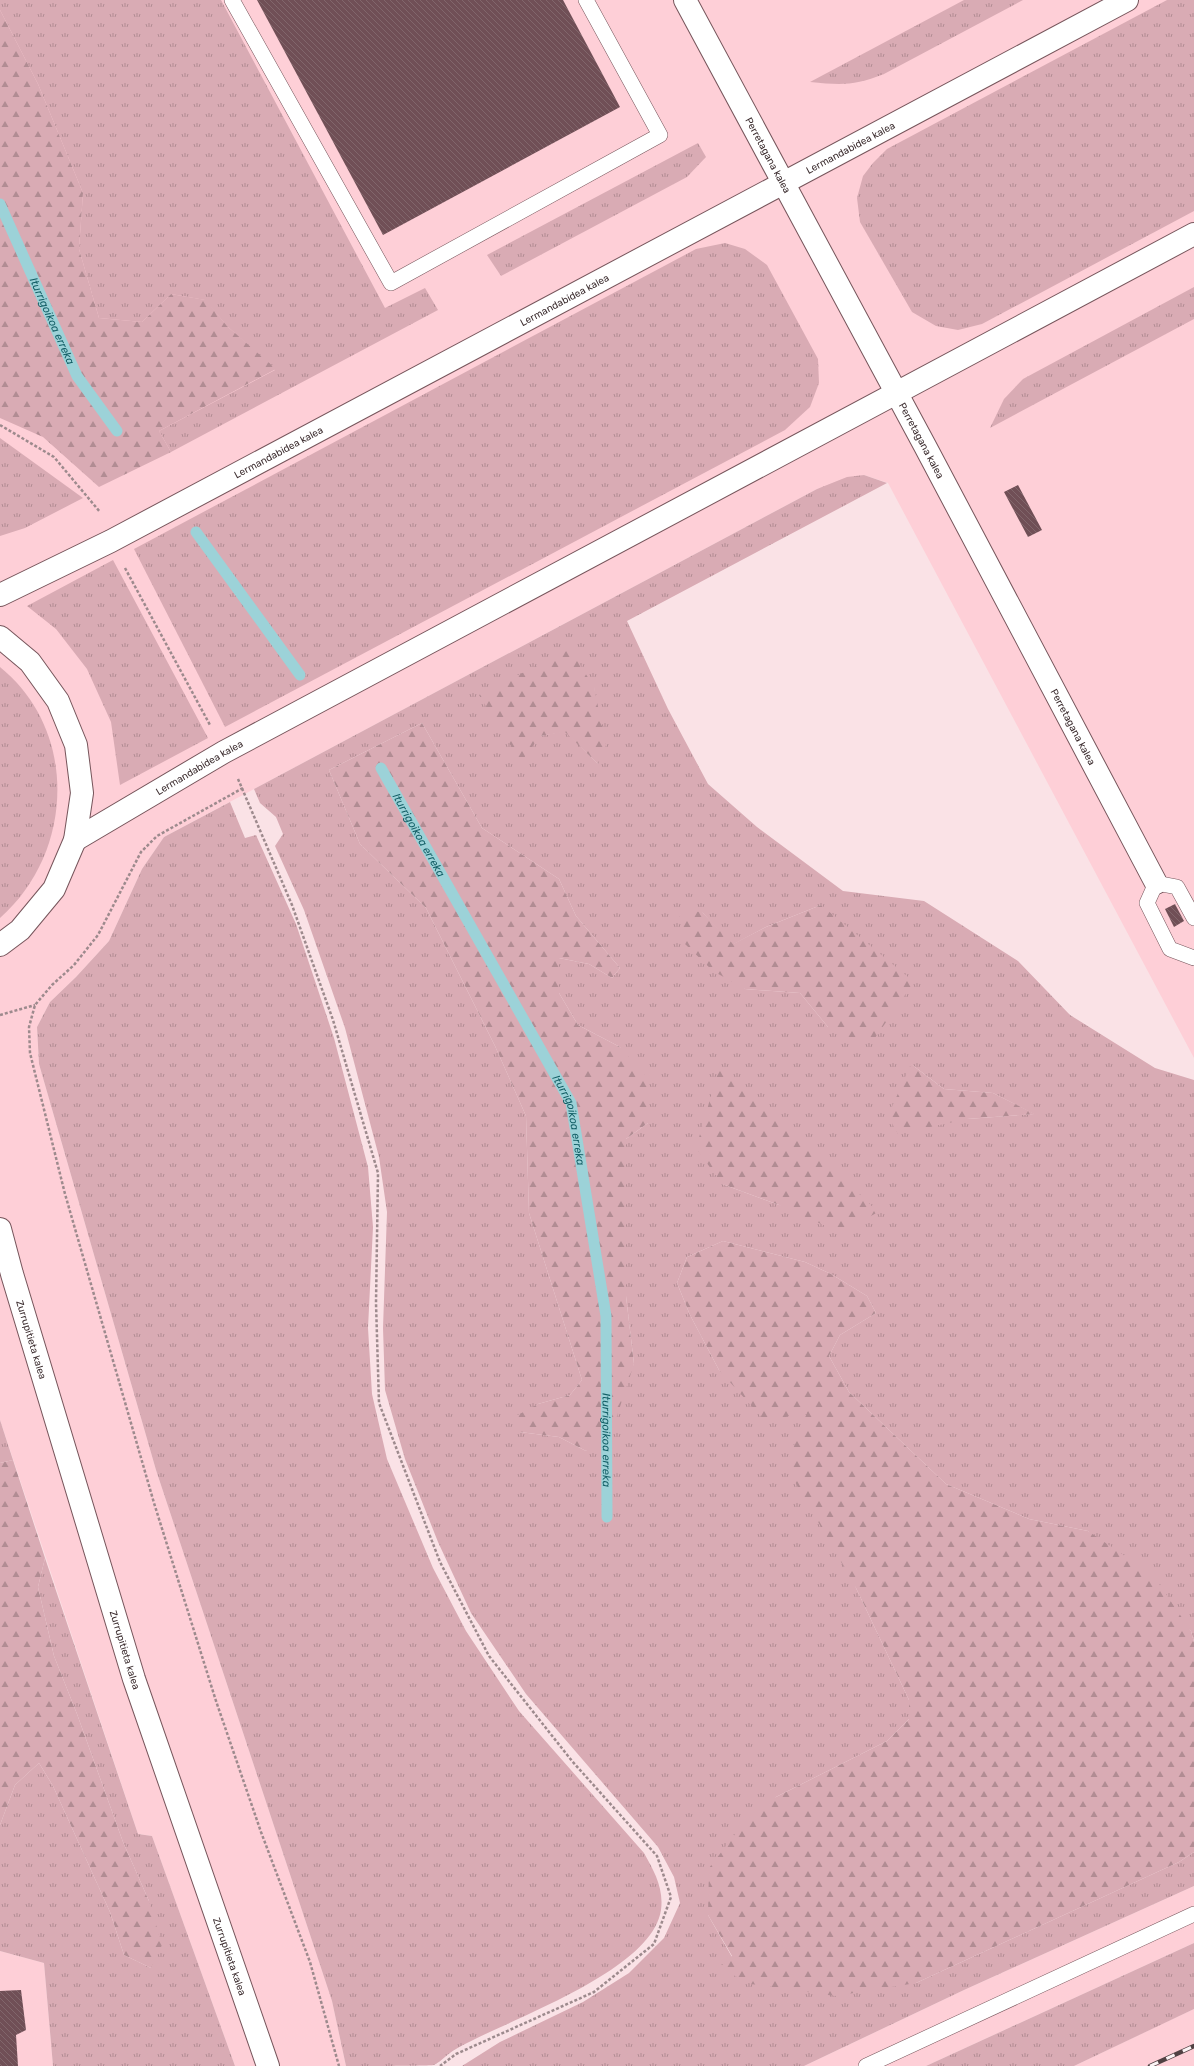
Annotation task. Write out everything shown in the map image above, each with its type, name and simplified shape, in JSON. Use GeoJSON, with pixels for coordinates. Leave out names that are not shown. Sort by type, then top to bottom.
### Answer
{"type":"FeatureCollection","features":[{"type":"Feature","properties":{"kind":"street","name":"Perretagana kalea"},"geometry":{"type":"LineString","coordinates":[[685,0],[897,393],[1156,883]]}},
{"type":"Feature","properties":{"kind":"street","name":"Lermandabidea kalea"},"geometry":{"type":"LineString","coordinates":[[0,595],[111,541],[1127,0]]}},
{"type":"Feature","properties":{"kind":"street","name":"Lermandabidea kalea"},"geometry":{"type":"LineString","coordinates":[[75,840],[224,752],[1194,234]]}},
{"type":"Feature","properties":{"kind":"street"},"geometry":{"type":"LineString","coordinates":[[0,637],[30,662],[58,700],[76,745],[82,793],[75,840],[54,889],[20,930],[0,945]]}},
{"type":"Feature","properties":{"kind":"street","name":"Zurrupitieta kalea"},"geometry":{"type":"LineString","coordinates":[[0,1229],[12,1274],[134,1679],[268,2066]]}},
{"type":"Feature","properties":{"kind":"lane"},"geometry":{"type":"LineString","coordinates":[[232,0],[391,283],[660,135],[586,0]]}},
{"type":"Feature","properties":{"kind":"lane"},"geometry":{"type":"LineString","coordinates":[[1194,918],[1177,886],[1156,883],[1147,903],[1170,949],[1194,958]]}},
{"type":"Feature","properties":{"kind":"lane"},"geometry":{"type":"LineString","coordinates":[[866,2066],[1194,1914]]}},
{"type":"Feature","properties":{"kind":"path"},"geometry":{"type":"LineString","coordinates":[[0,425],[54,457],[100,512]]}},
{"type":"Feature","properties":{"kind":"path"},"geometry":{"type":"LineString","coordinates":[[111,541],[224,752]]}},
{"type":"Feature","properties":{"kind":"path"},"geometry":{"type":"LineString","coordinates":[[236,775],[243,788],[292,905],[333,1020],[378,1173],[376,1303],[379,1403],[437,1555],[489,1656],[572,1761],[658,1856],[671,1897],[654,1944],[594,1992],[456,2054],[440,2066]]}},
{"type":"Feature","properties":{"kind":"path"},"geometry":{"type":"LineString","coordinates":[[243,788],[157,836],[141,852],[98,935],[74,964],[52,985],[35,1005],[29,1027],[30,1052],[65,1194],[110,1355],[216,1701],[261,1832],[310,1962],[339,2066]]}},
{"type":"Feature","properties":{"kind":"path"},"geometry":{"type":"LineString","coordinates":[[0,1015],[35,1005]]}},
{"type":"Feature","properties":{"kind":"shaded area"},"geometry":{"type":"Polygon","coordinates":[[[0,0],[1194,0],[1194,1058],[888,483],[864,475],[817,489],[164,837],[142,869],[109,941],[76,977],[50,1002],[37,1027],[39,1064],[156,1470],[332,2001],[346,2066],[235,2066],[152,1836],[138,1834],[0,1420],[0,0]]]}},
{"type":"Feature","properties":{"kind":"shaded area"},"geometry":{"type":"Polygon","coordinates":[[[1194,1886],[1194,1943],[926,2066],[804,2066],[964,1990],[1194,1886]]]}},
{"type":"Feature","properties":{"kind":"shaded area"},"geometry":{"type":"Polygon","coordinates":[[[0,1951],[44,1963],[53,2066],[0,2066],[0,1951]]]}},
{"type":"Feature","properties":{"kind":"shaded area"},"geometry":{"type":"Polygon","coordinates":[[[1194,2009],[1194,2066],[1074,2066],[1166,2022],[1194,2009]]]}},
{"type":"Feature","properties":{"kind":"green space"},"geometry":{"type":"Polygon","coordinates":[[[0,0],[221,0],[385,308],[425,288],[438,310],[171,452],[159,431],[275,370],[227,326],[205,300],[171,294],[142,322],[99,318],[79,249],[83,193],[38,84],[0,10],[0,0]]]}},
{"type":"Feature","properties":{"kind":"green space"},"geometry":{"type":"Polygon","coordinates":[[[964,0],[1023,0],[884,74],[864,81],[847,84],[810,82],[964,0]]]}},
{"type":"Feature","properties":{"kind":"green space"},"geometry":{"type":"Polygon","coordinates":[[[1167,0],[1194,0],[1194,211],[982,324],[958,330],[936,326],[912,312],[860,222],[857,198],[863,176],[873,163],[887,149],[1167,0]]]}},
{"type":"Feature","properties":{"kind":"green space"},"geometry":{"type":"Polygon","coordinates":[[[0,10],[38,84],[83,193],[79,249],[99,318],[142,322],[171,294],[206,300],[227,326],[276,369],[159,431],[171,452],[99,487],[43,437],[0,418],[0,10]]]}},
{"type":"Feature","properties":{"kind":"green space"},"geometry":{"type":"Polygon","coordinates":[[[698,143],[706,157],[687,177],[501,276],[487,255],[698,143]]]}},
{"type":"Feature","properties":{"kind":"green space"},"geometry":{"type":"Polygon","coordinates":[[[725,243],[745,249],[767,265],[818,359],[819,383],[810,407],[785,430],[225,727],[134,549],[696,249],[725,243]]]}},
{"type":"Feature","properties":{"kind":"green space"},"geometry":{"type":"Polygon","coordinates":[[[1194,287],[1194,319],[990,428],[1004,399],[1023,379],[1194,287]]]}},
{"type":"Feature","properties":{"kind":"green space"},"geometry":{"type":"Polygon","coordinates":[[[0,438],[83,498],[25,528],[0,536],[0,438]]]}},
{"type":"Feature","properties":{"kind":"green space"},"geometry":{"type":"Polygon","coordinates":[[[864,475],[887,483],[627,621],[668,709],[708,784],[757,827],[843,891],[924,901],[1018,961],[1070,1015],[1155,1068],[1194,1080],[1194,1642],[1191,1631],[1088,1531],[1029,1519],[946,1484],[849,1392],[829,1356],[840,1335],[876,1313],[867,1296],[831,1274],[805,1262],[723,1241],[687,1257],[677,1283],[690,1315],[719,1370],[808,1410],[856,1588],[909,1700],[909,1719],[887,1741],[776,1797],[708,1915],[732,1957],[916,1983],[1179,1862],[1194,1852],[1194,1886],[964,1990],[804,2066],[462,2066],[500,2042],[583,2002],[629,1973],[664,1938],[680,1903],[674,1877],[658,1847],[526,1694],[471,1613],[438,1542],[405,1459],[385,1390],[383,1328],[387,1212],[379,1157],[345,1028],[304,910],[275,846],[283,834],[276,817],[260,803],[254,789],[817,489],[847,477],[864,475]],[[594,687],[540,736],[565,731],[598,764],[594,687]],[[422,723],[329,770],[360,844],[426,908],[495,1046],[526,1116],[529,1213],[582,1380],[570,1395],[538,1404],[520,1432],[559,1437],[586,1451],[634,1364],[626,1296],[626,1139],[648,1123],[620,1047],[578,1025],[559,993],[559,958],[589,964],[612,978],[620,968],[576,916],[559,879],[482,828],[422,723]],[[821,905],[766,927],[732,945],[702,912],[745,989],[800,993],[828,1027],[821,905]],[[911,1064],[967,1119],[1034,1114],[993,1093],[944,1089],[911,1064]],[[722,1184],[779,1205],[878,1212],[722,1184]]]}},
{"type":"Feature","properties":{"kind":"green space"},"geometry":{"type":"Polygon","coordinates":[[[113,560],[208,738],[120,785],[111,722],[87,669],[56,629],[27,606],[113,560]]]}},
{"type":"Feature","properties":{"kind":"green space"},"geometry":{"type":"Polygon","coordinates":[[[570,649],[594,687],[606,745],[598,764],[565,732],[540,736],[521,762],[479,695],[570,649]]]}},
{"type":"Feature","properties":{"kind":"green space"},"geometry":{"type":"Polygon","coordinates":[[[0,667],[26,693],[44,724],[54,757],[57,792],[53,827],[42,860],[24,891],[0,918],[0,667]]]}},
{"type":"Feature","properties":{"kind":"green space"},"geometry":{"type":"Polygon","coordinates":[[[422,723],[482,828],[559,879],[576,916],[620,968],[612,978],[589,964],[559,958],[559,993],[578,1025],[620,1047],[648,1078],[648,1123],[626,1139],[626,1296],[634,1364],[614,1425],[586,1451],[559,1437],[520,1432],[516,1416],[538,1404],[570,1395],[582,1380],[529,1213],[526,1116],[495,1046],[426,908],[360,844],[329,770],[422,723]]]}},
{"type":"Feature","properties":{"kind":"green space"},"geometry":{"type":"Polygon","coordinates":[[[230,802],[245,838],[256,835],[296,924],[334,1038],[368,1167],[373,1227],[368,1328],[372,1394],[387,1459],[433,1568],[466,1631],[519,1711],[644,1853],[655,1873],[660,1887],[662,1902],[661,1910],[652,1933],[632,1954],[605,1974],[574,1992],[479,2037],[456,2049],[434,2065],[346,2066],[332,2001],[156,1470],[39,1064],[37,1027],[50,1002],[76,977],[109,941],[142,869],[164,837],[230,802]]]}},
{"type":"Feature","properties":{"kind":"green space"},"geometry":{"type":"Polygon","coordinates":[[[821,905],[914,982],[875,1038],[853,1043],[828,1027],[800,993],[745,989],[713,971],[685,944],[678,910],[702,912],[733,944],[766,927],[821,905]]]}},
{"type":"Feature","properties":{"kind":"green space"},"geometry":{"type":"Polygon","coordinates":[[[911,1064],[944,1089],[993,1093],[1035,1114],[967,1119],[898,1134],[888,1116],[911,1064]]]}},
{"type":"Feature","properties":{"kind":"green space"},"geometry":{"type":"Polygon","coordinates":[[[719,1068],[808,1145],[878,1212],[841,1233],[779,1205],[722,1184],[696,1148],[719,1068]]]}},
{"type":"Feature","properties":{"kind":"green space"},"geometry":{"type":"Polygon","coordinates":[[[723,1241],[805,1262],[831,1274],[867,1296],[876,1313],[840,1335],[829,1356],[849,1392],[946,1484],[1029,1519],[1088,1531],[1153,1575],[1191,1631],[1194,1642],[1194,1852],[1179,1862],[916,1983],[835,1996],[751,1984],[719,1968],[732,1956],[708,1915],[709,1868],[746,1820],[776,1797],[887,1741],[909,1719],[909,1700],[856,1588],[786,1466],[808,1410],[767,1423],[719,1370],[690,1315],[677,1283],[687,1257],[723,1241]]]}},
{"type":"Feature","properties":{"kind":"green space"},"geometry":{"type":"Polygon","coordinates":[[[0,1420],[13,1460],[0,1463],[0,1420]]]}},
{"type":"Feature","properties":{"kind":"green space"},"geometry":{"type":"Polygon","coordinates":[[[13,1460],[45,1558],[38,1587],[54,1656],[77,1714],[123,1842],[149,1901],[162,1945],[151,1968],[124,1955],[110,1912],[53,1786],[39,1763],[15,1785],[0,1825],[0,1463],[13,1460]]]}},
{"type":"Feature","properties":{"kind":"green space"},"geometry":{"type":"Polygon","coordinates":[[[45,1558],[138,1834],[152,1836],[235,2066],[53,2066],[44,1963],[0,1951],[0,1825],[15,1785],[39,1763],[53,1786],[110,1912],[124,1955],[151,1968],[149,1901],[123,1842],[77,1714],[54,1656],[38,1587],[45,1558]]]}},
{"type":"Feature","properties":{"kind":"green space"},"geometry":{"type":"Polygon","coordinates":[[[1194,1943],[1194,2009],[1074,2066],[926,2066],[1194,1943]]]}},
{"type":"Feature","properties":{"kind":"building"},"geometry":{"type":"Polygon","coordinates":[[[257,0],[563,0],[620,107],[383,235],[257,0]]]}},
{"type":"Feature","properties":{"kind":"building"},"geometry":{"type":"Polygon","coordinates":[[[1018,485],[1042,530],[1028,537],[1004,492],[1018,485]]]}},
{"type":"Feature","properties":{"kind":"building"},"geometry":{"type":"Polygon","coordinates":[[[1175,904],[1184,921],[1174,927],[1165,909],[1175,904]]]}},
{"type":"Feature","properties":{"kind":"building"},"geometry":{"type":"Polygon","coordinates":[[[21,1990],[26,2030],[16,2035],[18,2066],[0,2066],[0,1991],[21,1990]]]}},
{"type":"Feature","properties":{"kind":"waterway","name":"Iturrigoikoa erreka"},"geometry":{"type":"LineString","coordinates":[[0,204],[77,376],[117,431]]}},
{"type":"Feature","properties":{"kind":"waterway","name":"Iturrigoikoa erreka"},"geometry":{"type":"LineString","coordinates":[[196,532],[300,675]]}},
{"type":"Feature","properties":{"kind":"waterway","name":"Iturrigoikoa erreka"},"geometry":{"type":"LineString","coordinates":[[381,768],[571,1103],[606,1316],[607,1517]]}},
{"type":"Feature","properties":{"kind":"railway"},"geometry":{"type":"LineString","coordinates":[[1150,2066],[1194,2046]]}}]}
